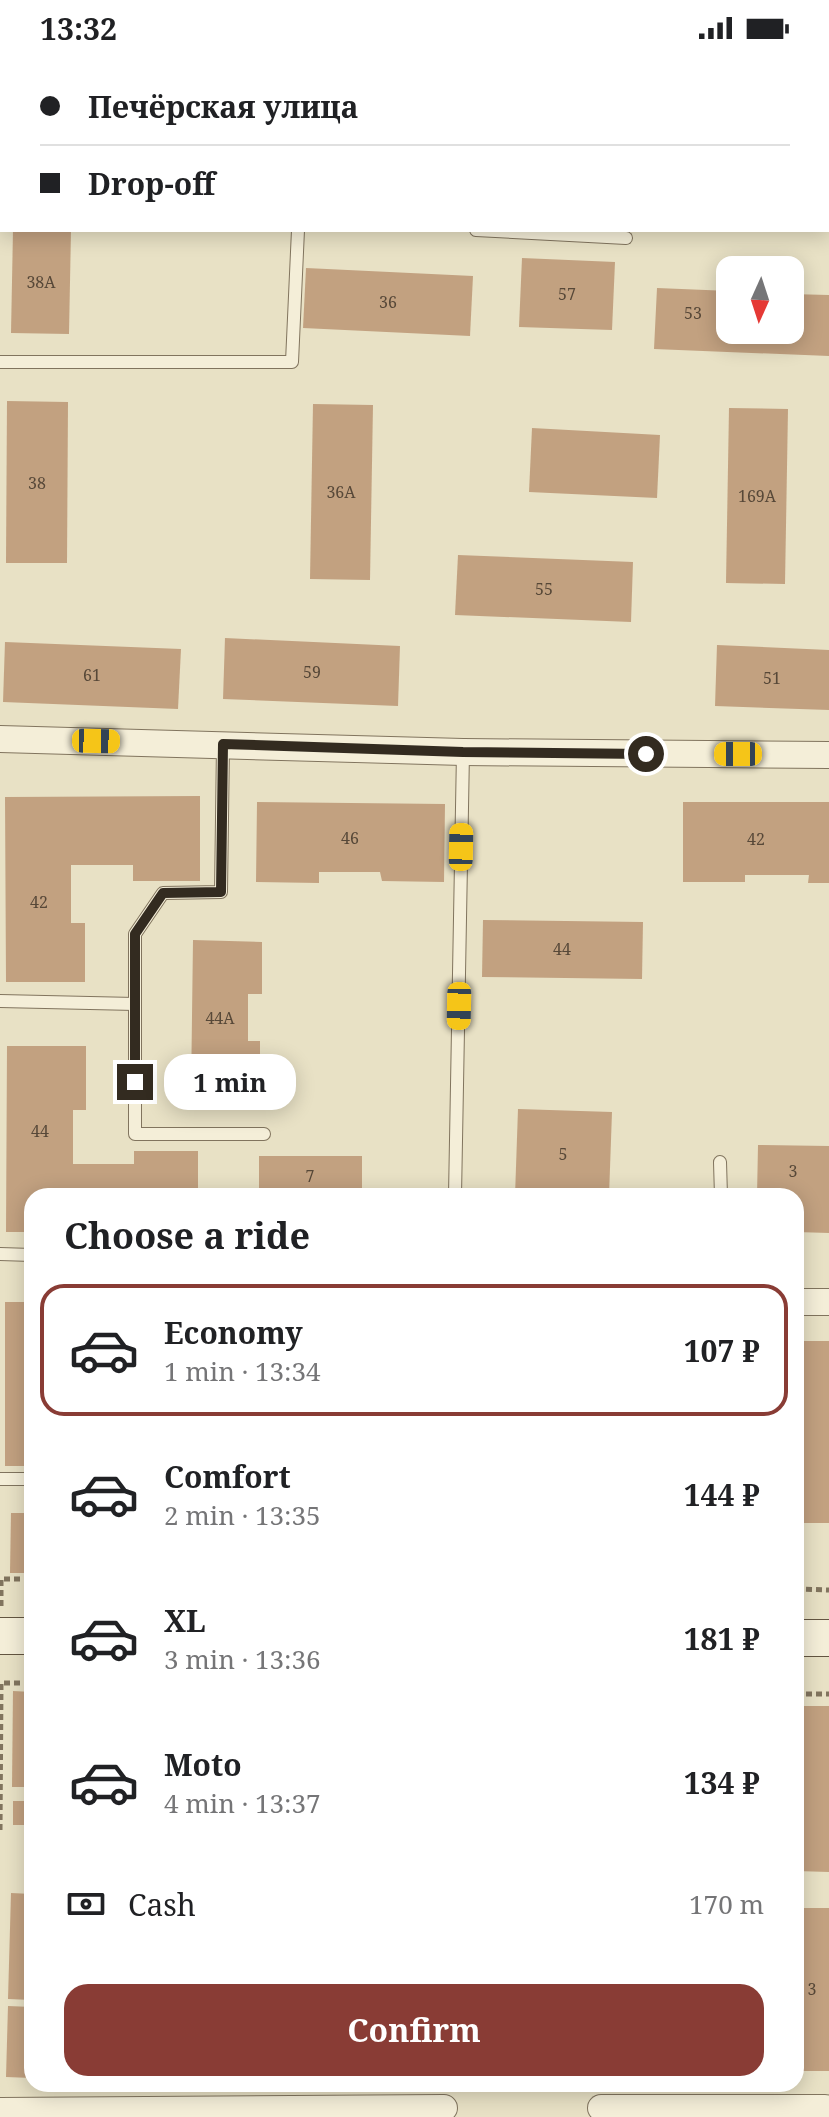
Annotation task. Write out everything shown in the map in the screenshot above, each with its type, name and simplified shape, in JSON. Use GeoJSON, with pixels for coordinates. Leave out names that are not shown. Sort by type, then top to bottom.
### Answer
{"type":"FeatureCollection","features":[{"type":"Feature","properties":{"kind":"main road"},"geometry":{"type":"LineString","coordinates":[[0,1636],[24,1636]]}},
{"type":"Feature","properties":{"kind":"main road"},"geometry":{"type":"LineString","coordinates":[[804,1638],[829,1638]]}},
{"type":"Feature","properties":{"kind":"street"},"geometry":{"type":"LineString","coordinates":[[0,739],[463,752],[829,755]]}},
{"type":"Feature","properties":{"kind":"street"},"geometry":{"type":"LineString","coordinates":[[804,1302],[829,1302]]}},
{"type":"Feature","properties":{"kind":"street"},"geometry":{"type":"LineString","coordinates":[[0,2111],[444,2108]]}},
{"type":"Feature","properties":{"kind":"street"},"geometry":{"type":"LineString","coordinates":[[601,2108],[827,2108]]}},
{"type":"Feature","properties":{"kind":"lane"},"geometry":{"type":"LineString","coordinates":[[0,362],[292,362],[298,232]]}},
{"type":"Feature","properties":{"kind":"lane"},"geometry":{"type":"LineString","coordinates":[[514,232],[626,238]]}},
{"type":"Feature","properties":{"kind":"lane"},"geometry":{"type":"LineString","coordinates":[[223,744],[221,892],[163,893],[135,934],[135,1134],[264,1134]]}},
{"type":"Feature","properties":{"kind":"lane"},"geometry":{"type":"LineString","coordinates":[[455,1188],[463,752]]}},
{"type":"Feature","properties":{"kind":"lane"},"geometry":{"type":"LineString","coordinates":[[0,1001],[135,1004]]}},
{"type":"Feature","properties":{"kind":"lane"},"geometry":{"type":"LineString","coordinates":[[720,1162],[721,1188]]}},
{"type":"Feature","properties":{"kind":"lane"},"geometry":{"type":"LineString","coordinates":[[0,1254],[24,1255]]}},
{"type":"Feature","properties":{"kind":"lane"},"geometry":{"type":"LineString","coordinates":[[0,1479],[24,1479]]}},
{"type":"Feature","properties":{"kind":"path"},"geometry":{"type":"LineString","coordinates":[[1,1579],[24,1579]]}},
{"type":"Feature","properties":{"kind":"path"},"geometry":{"type":"LineString","coordinates":[[804,1589],[829,1590]]}},
{"type":"Feature","properties":{"kind":"path"},"geometry":{"type":"LineString","coordinates":[[0,1830],[1,1683],[24,1683]]}},
{"type":"Feature","properties":{"kind":"path"},"geometry":{"type":"LineString","coordinates":[[804,1694],[829,1694]]}},
{"type":"Feature","properties":{"kind":"building"},"geometry":{"type":"Polygon","coordinates":[[[13,232],[71,232],[69,334],[11,333],[13,232]]]}},
{"type":"Feature","properties":{"kind":"building"},"geometry":{"type":"Polygon","coordinates":[[[522,258],[615,262],[612,330],[519,327],[522,258]]]}},
{"type":"Feature","properties":{"kind":"building"},"geometry":{"type":"Polygon","coordinates":[[[306,268],[473,276],[470,336],[303,328],[306,268]]]}},
{"type":"Feature","properties":{"kind":"building"},"geometry":{"type":"Polygon","coordinates":[[[657,288],[716,290],[716,344],[804,344],[804,294],[829,295],[829,356],[654,349],[657,288]]]}},
{"type":"Feature","properties":{"kind":"building"},"geometry":{"type":"Polygon","coordinates":[[[7,401],[68,402],[67,563],[6,563],[7,401]]]}},
{"type":"Feature","properties":{"kind":"building"},"geometry":{"type":"Polygon","coordinates":[[[313,404],[373,405],[370,580],[310,579],[313,404]]]}},
{"type":"Feature","properties":{"kind":"building"},"geometry":{"type":"Polygon","coordinates":[[[729,408],[788,409],[785,584],[726,583],[729,408]]]}},
{"type":"Feature","properties":{"kind":"building"},"geometry":{"type":"Polygon","coordinates":[[[532,428],[660,435],[657,498],[529,492],[532,428]]]}},
{"type":"Feature","properties":{"kind":"building"},"geometry":{"type":"Polygon","coordinates":[[[458,555],[633,562],[631,622],[455,615],[458,555]]]}},
{"type":"Feature","properties":{"kind":"building"},"geometry":{"type":"Polygon","coordinates":[[[225,638],[400,646],[398,706],[223,699],[225,638]]]}},
{"type":"Feature","properties":{"kind":"building"},"geometry":{"type":"Polygon","coordinates":[[[5,642],[181,649],[178,709],[3,702],[5,642]]]}},
{"type":"Feature","properties":{"kind":"building"},"geometry":{"type":"Polygon","coordinates":[[[717,645],[829,650],[829,710],[715,706],[717,645]]]}},
{"type":"Feature","properties":{"kind":"building"},"geometry":{"type":"Polygon","coordinates":[[[200,796],[200,881],[133,881],[133,865],[71,865],[71,923],[85,923],[85,982],[6,982],[5,797],[200,796]]]}},
{"type":"Feature","properties":{"kind":"building"},"geometry":{"type":"Polygon","coordinates":[[[257,802],[445,804],[444,882],[382,881],[380,872],[319,872],[319,883],[256,882],[257,802]]]}},
{"type":"Feature","properties":{"kind":"building"},"geometry":{"type":"Polygon","coordinates":[[[683,802],[829,802],[829,883],[808,883],[809,875],[745,875],[745,882],[683,882],[683,802]]]}},
{"type":"Feature","properties":{"kind":"building"},"geometry":{"type":"Polygon","coordinates":[[[483,920],[643,922],[642,979],[482,977],[483,920]]]}},
{"type":"Feature","properties":{"kind":"building"},"geometry":{"type":"Polygon","coordinates":[[[193,940],[262,942],[262,994],[248,994],[248,1041],[260,1041],[260,1094],[191,1093],[193,940]]]}},
{"type":"Feature","properties":{"kind":"building"},"geometry":{"type":"Polygon","coordinates":[[[7,1046],[86,1046],[86,1110],[73,1110],[73,1164],[134,1164],[134,1151],[198,1151],[198,1188],[24,1188],[24,1232],[6,1232],[7,1046]]]}},
{"type":"Feature","properties":{"kind":"building"},"geometry":{"type":"Polygon","coordinates":[[[518,1109],[612,1112],[609,1188],[515,1188],[518,1109]]]}},
{"type":"Feature","properties":{"kind":"building"},"geometry":{"type":"Polygon","coordinates":[[[758,1145],[829,1146],[829,1233],[804,1232],[804,1188],[757,1188],[758,1145]]]}},
{"type":"Feature","properties":{"kind":"building"},"geometry":{"type":"Polygon","coordinates":[[[259,1156],[362,1156],[362,1188],[259,1188],[259,1156]]]}},
{"type":"Feature","properties":{"kind":"building"},"geometry":{"type":"Polygon","coordinates":[[[5,1302],[24,1302],[24,1466],[5,1466],[5,1302]]]}},
{"type":"Feature","properties":{"kind":"building"},"geometry":{"type":"Polygon","coordinates":[[[804,1341],[829,1341],[829,1523],[804,1523],[804,1341]]]}},
{"type":"Feature","properties":{"kind":"building"},"geometry":{"type":"Polygon","coordinates":[[[11,1513],[24,1513],[24,1573],[10,1573],[11,1513]]]}},
{"type":"Feature","properties":{"kind":"building"},"geometry":{"type":"Polygon","coordinates":[[[13,1691],[24,1692],[24,1787],[12,1787],[13,1691]]]}},
{"type":"Feature","properties":{"kind":"building"},"geometry":{"type":"Polygon","coordinates":[[[804,1706],[829,1706],[829,1872],[804,1871],[804,1706]]]}},
{"type":"Feature","properties":{"kind":"building"},"geometry":{"type":"Polygon","coordinates":[[[13,1801],[24,1801],[24,1825],[13,1825],[13,1801]]]}},
{"type":"Feature","properties":{"kind":"building"},"geometry":{"type":"Polygon","coordinates":[[[11,1893],[24,1894],[24,2000],[8,1999],[11,1893]]]}},
{"type":"Feature","properties":{"kind":"building"},"geometry":{"type":"Polygon","coordinates":[[[804,1908],[829,1908],[829,2071],[804,2071],[804,1908]]]}},
{"type":"Feature","properties":{"kind":"building"},"geometry":{"type":"Polygon","coordinates":[[[8,2006],[24,2007],[24,2078],[6,2077],[8,2006]]]}},
{"type":"Feature","properties":{"kind":"route"},"geometry":{"type":"LineString","coordinates":[[135,1082],[135,934],[163,893],[221,892],[223,744],[646,754]]}}]}
